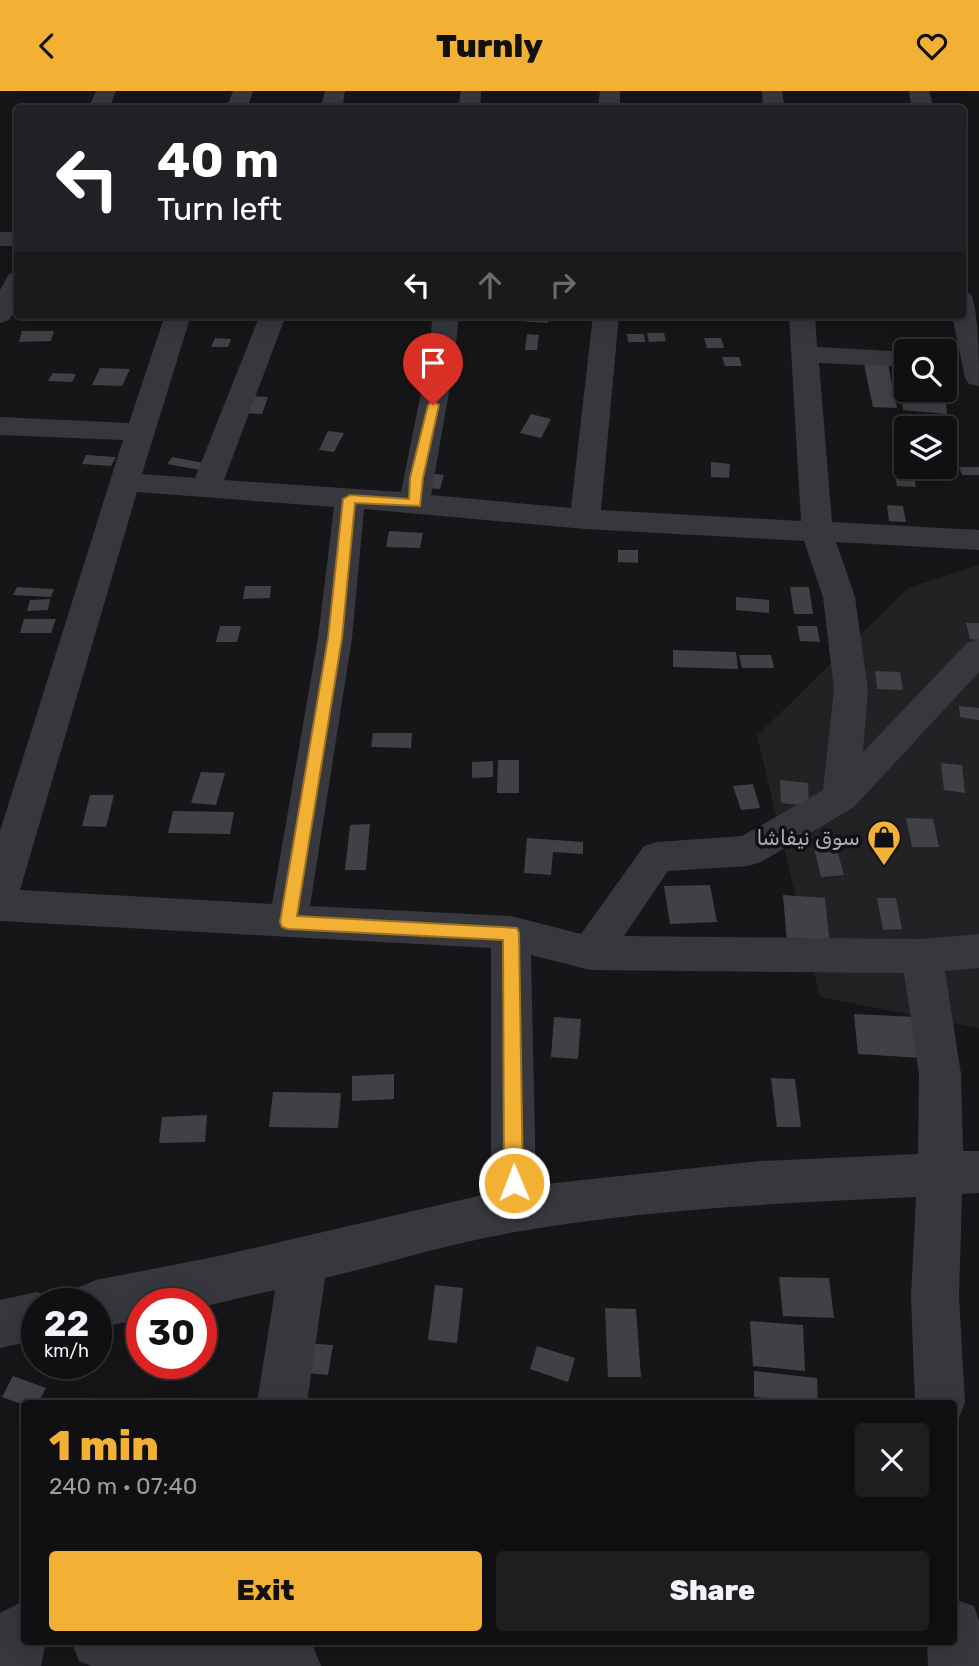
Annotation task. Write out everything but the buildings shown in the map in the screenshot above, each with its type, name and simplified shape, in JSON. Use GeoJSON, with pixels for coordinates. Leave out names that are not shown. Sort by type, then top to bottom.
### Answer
{"type":"FeatureCollection","features":[{"type":"Feature","properties":{"kind":"street"},"geometry":{"type":"LineString","coordinates":[[0,316],[14,287]]}},
{"type":"Feature","properties":{"kind":"street"},"geometry":{"type":"LineString","coordinates":[[957,364],[978,368],[966,316]]}},
{"type":"Feature","properties":{"kind":"street"},"geometry":{"type":"LineString","coordinates":[[0,893],[177,319]]}},
{"type":"Feature","properties":{"kind":"street"},"geometry":{"type":"LineString","coordinates":[[206,487],[271,319]]}},
{"type":"Feature","properties":{"kind":"street"},"geometry":{"type":"LineString","coordinates":[[415,503],[416,478],[439,379],[446,319]]}},
{"type":"Feature","properties":{"kind":"street"},"geometry":{"type":"LineString","coordinates":[[585,519],[606,319]]}},
{"type":"Feature","properties":{"kind":"street"},"geometry":{"type":"LineString","coordinates":[[802,319],[817,533],[839,597],[851,690],[841,797]]}},
{"type":"Feature","properties":{"kind":"street"},"geometry":{"type":"LineString","coordinates":[[806,354],[894,358]]}},
{"type":"Feature","properties":{"kind":"street"},"geometry":{"type":"LineString","coordinates":[[0,426],[140,432]]}},
{"type":"Feature","properties":{"kind":"street"},"geometry":{"type":"LineString","coordinates":[[125,482],[415,503],[585,519],[979,540]]}},
{"type":"Feature","properties":{"kind":"street"},"geometry":{"type":"LineString","coordinates":[[288,922],[335,638],[350,499]]}},
{"type":"Feature","properties":{"kind":"street"},"geometry":{"type":"LineString","coordinates":[[590,953],[657,857],[748,851],[841,797],[979,651]]}},
{"type":"Feature","properties":{"kind":"street"},"geometry":{"type":"LineString","coordinates":[[0,905],[511,933],[590,953],[922,956],[979,951]]}},
{"type":"Feature","properties":{"kind":"street"},"geometry":{"type":"LineString","coordinates":[[511,933],[514,1210]]}},
{"type":"Feature","properties":{"kind":"street"},"geometry":{"type":"LineString","coordinates":[[922,956],[940,1074],[960,1173],[935,1296],[940,1400]]}},
{"type":"Feature","properties":{"kind":"street"},"geometry":{"type":"LineString","coordinates":[[112,1301],[514,1210],[649,1193],[760,1183],[960,1173]]}},
{"type":"Feature","properties":{"kind":"street"},"geometry":{"type":"LineString","coordinates":[[282,1400],[304,1259]]}},
{"type":"Feature","properties":{"kind":"street"},"geometry":{"type":"LineString","coordinates":[[0,1324],[21,1319]]}},
{"type":"Feature","properties":{"kind":"street"},"geometry":{"type":"LineString","coordinates":[[142,1645],[261,1656]]}},
{"type":"Feature","properties":{"kind":"street"},"geometry":{"type":"LineString","coordinates":[[955,1645],[956,1666]]}},
{"type":"Feature","properties":{"kind":"shaded area","name":"سوق نيفاشا"},"geometry":{"type":"Polygon","coordinates":[[[979,565],[979,1028],[820,997],[757,736],[908,588],[979,565]]]}},
{"type":"Feature","properties":{"kind":"place","name":"سوق نيفاشا"},"geometry":{"type":"Point","coordinates":[884,867]}},
{"type":"Feature","properties":{"kind":"route"},"geometry":{"type":"LineString","coordinates":[[433,405],[416,478],[415,503],[350,499],[335,638],[288,922],[511,933],[514,1183]]}}]}
